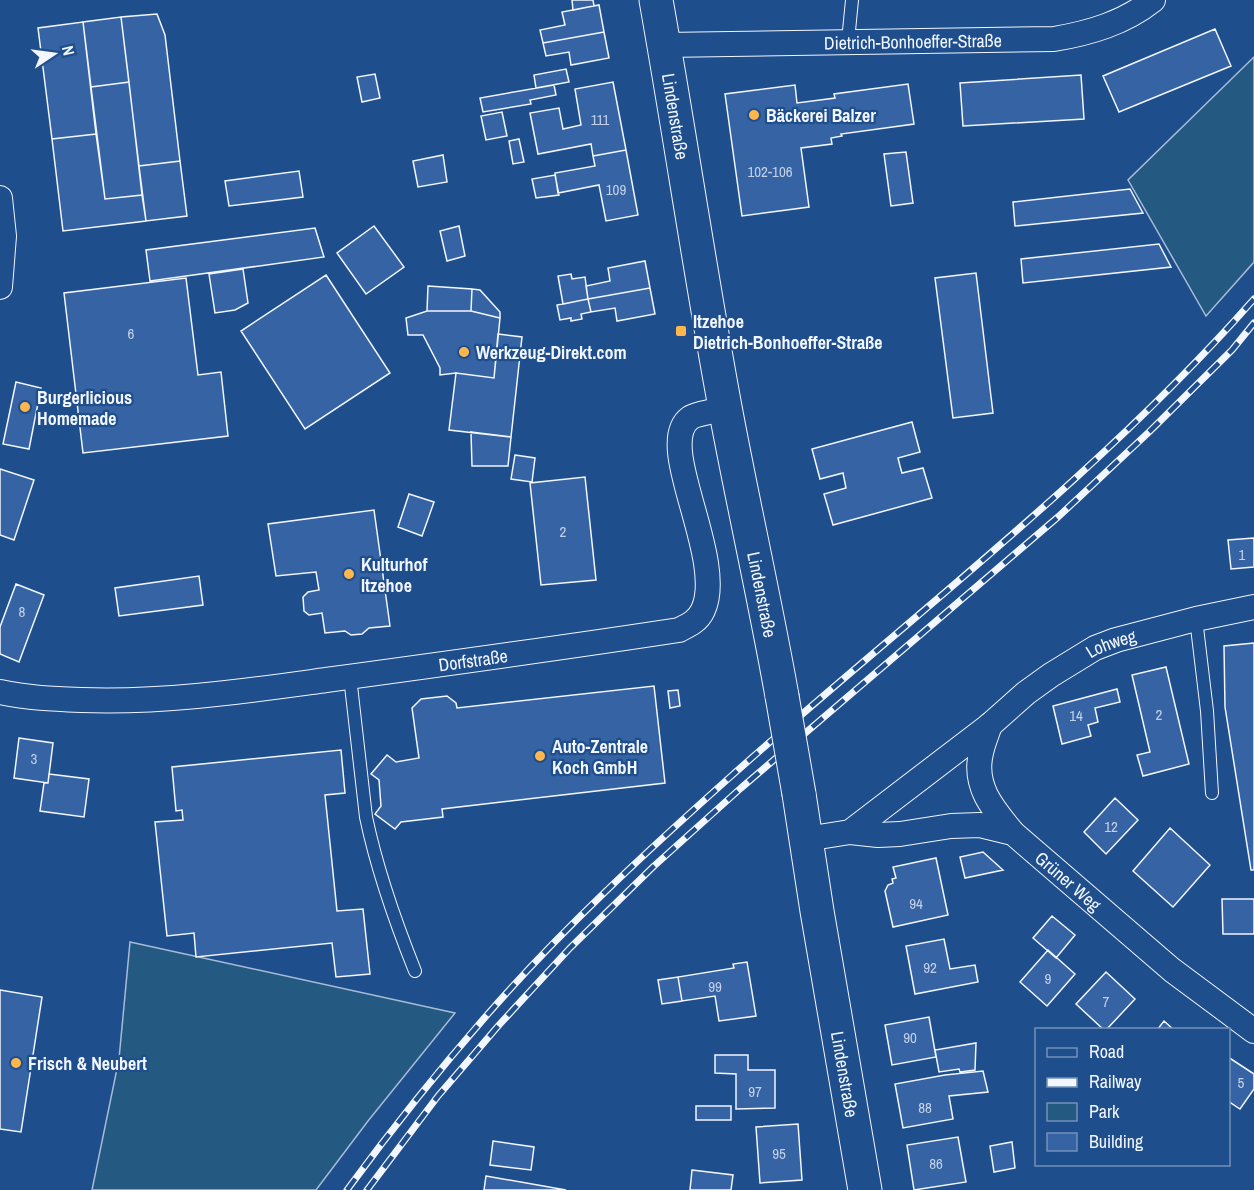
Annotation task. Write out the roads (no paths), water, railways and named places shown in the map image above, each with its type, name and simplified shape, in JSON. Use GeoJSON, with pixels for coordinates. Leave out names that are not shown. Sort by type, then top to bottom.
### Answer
{"type":"FeatureCollection","features":[{"type":"Feature","properties":{"kind":"main road","name":"Lindenstraße"},"geometry":{"type":"LineString","coordinates":[[656,0],[725,409],[782,696],[865,1190]]}},
{"type":"Feature","properties":{"kind":"street","name":"Dietrich-Bonhoeffer-Straße"},"geometry":{"type":"LineString","coordinates":[[664,45],[1054,39],[1110,25],[1137,12],[1153,0]]}},
{"type":"Feature","properties":{"kind":"street"},"geometry":{"type":"LineString","coordinates":[[0,198],[4,236],[0,287]]}},
{"type":"Feature","properties":{"kind":"street","name":"Dorfstraße"},"geometry":{"type":"LineString","coordinates":[[0,692],[54,699],[157,700],[350,677],[679,630],[696,621],[703,610],[707,596],[707,580],[699,531],[680,453],[680,436],[683,425],[690,417],[725,409]]}},
{"type":"Feature","properties":{"kind":"street","name":"Lohweg"},"geometry":{"type":"LineString","coordinates":[[806,839],[850,832],[990,726],[1026,693],[1095,648],[1116,640],[1196,619],[1254,607]]}},
{"type":"Feature","properties":{"kind":"street","name":"Lohweg"},"geometry":{"type":"LineString","coordinates":[[990,726],[979,762],[981,782],[992,807],[1013,833]]}},
{"type":"Feature","properties":{"kind":"street","name":"Grüner Weg"},"geometry":{"type":"LineString","coordinates":[[850,832],[878,835],[900,834],[951,826],[980,825],[1013,833],[1172,970],[1254,1030]]}},
{"type":"Feature","properties":{"kind":"lane"},"geometry":{"type":"LineString","coordinates":[[848,41],[852,0]]}},
{"type":"Feature","properties":{"kind":"lane"},"geometry":{"type":"LineString","coordinates":[[1196,619],[1207,711],[1212,793]]}},
{"type":"Feature","properties":{"kind":"lane"},"geometry":{"type":"LineString","coordinates":[[350,677],[370,840],[390,905],[415,971]]}},
{"type":"Feature","properties":{"kind":"railway"},"geometry":{"type":"LineString","coordinates":[[347,1190],[415,1101],[469,1036],[515,983],[574,922],[729,778],[1066,487],[1131,427],[1254,299]]}},
{"type":"Feature","properties":{"kind":"railway"},"geometry":{"type":"LineString","coordinates":[[367,1190],[438,1096],[570,948],[654,866],[741,788],[1058,517],[1232,350],[1254,323]]}},
{"type":"Feature","properties":{"kind":"place","name":"Bäckerei Balzer"},"geometry":{"type":"Point","coordinates":[754,115]}},
{"type":"Feature","properties":{"kind":"place","name":"Itzehoe Dietrich-Bonhoeffer-Straße"},"geometry":{"type":"Point","coordinates":[681,331]}},
{"type":"Feature","properties":{"kind":"place","name":"Werkzeug-Direkt.com"},"geometry":{"type":"Point","coordinates":[464,352]}},
{"type":"Feature","properties":{"kind":"place","name":"Burgerlicious Homemade"},"geometry":{"type":"Point","coordinates":[25,407]}},
{"type":"Feature","properties":{"kind":"place","name":"Kulturhof Itzehoe"},"geometry":{"type":"Point","coordinates":[349,574]}},
{"type":"Feature","properties":{"kind":"place","name":"Auto-Zentrale Koch GmbH"},"geometry":{"type":"Point","coordinates":[540,756]}},
{"type":"Feature","properties":{"kind":"place","name":"Frisch & Neubert"},"geometry":{"type":"Point","coordinates":[16,1063]}}]}
